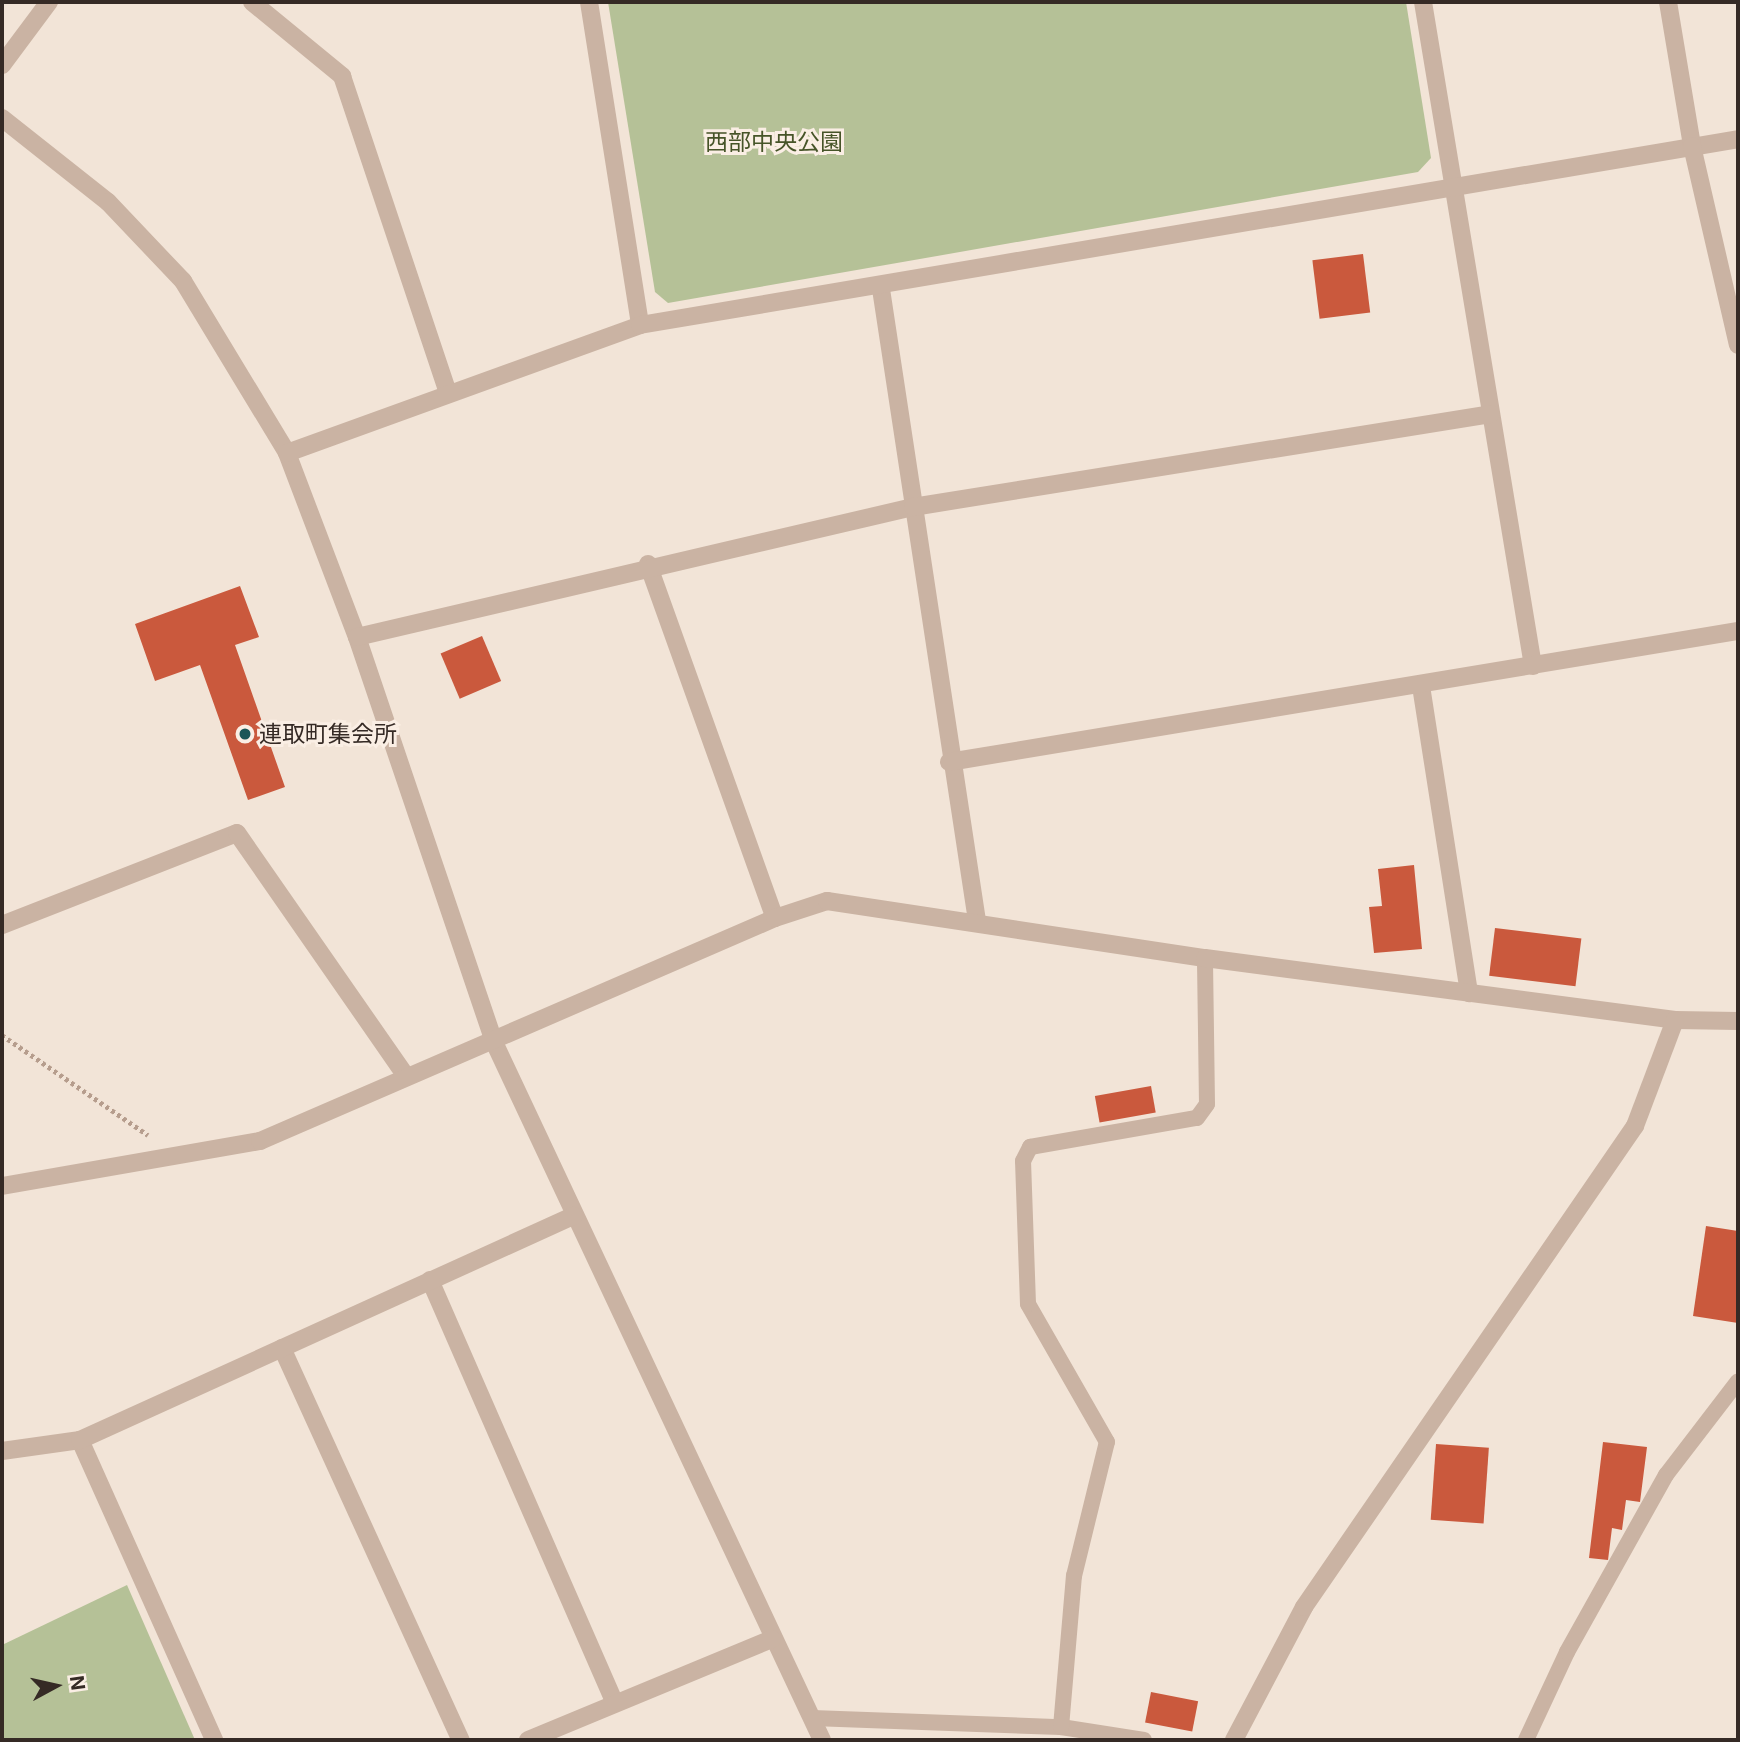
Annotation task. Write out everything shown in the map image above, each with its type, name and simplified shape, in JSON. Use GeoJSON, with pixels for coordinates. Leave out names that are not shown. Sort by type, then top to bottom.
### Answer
{"type":"FeatureCollection","features":[{"type":"Feature","properties":{"kind":"street"},"geometry":{"type":"LineString","coordinates":[[2,65],[49,2]]}},
{"type":"Feature","properties":{"kind":"street"},"geometry":{"type":"LineString","coordinates":[[252,2],[342,76],[448,392]]}},
{"type":"Feature","properties":{"kind":"street"},"geometry":{"type":"LineString","coordinates":[[589,2],[640,325]]}},
{"type":"Feature","properties":{"kind":"street"},"geometry":{"type":"LineString","coordinates":[[1423,2],[1532,666]]}},
{"type":"Feature","properties":{"kind":"street"},"geometry":{"type":"LineString","coordinates":[[1668,2],[1692,146],[1738,345]]}},
{"type":"Feature","properties":{"kind":"street"},"geometry":{"type":"LineString","coordinates":[[2,118],[108,202],[183,281],[287,453],[357,637],[494,1042],[573,1216],[822,1740]]}},
{"type":"Feature","properties":{"kind":"street"},"geometry":{"type":"LineString","coordinates":[[287,453],[448,392],[640,325],[881,289],[1454,185],[1738,139]]}},
{"type":"Feature","properties":{"kind":"street"},"geometry":{"type":"LineString","coordinates":[[881,289],[949,762],[977,921]]}},
{"type":"Feature","properties":{"kind":"street"},"geometry":{"type":"LineString","coordinates":[[357,637],[648,564],[913,508],[1491,414]]}},
{"type":"Feature","properties":{"kind":"street"},"geometry":{"type":"LineString","coordinates":[[648,564],[775,918]]}},
{"type":"Feature","properties":{"kind":"street"},"geometry":{"type":"LineString","coordinates":[[949,762],[1421,686],[1738,631]]}},
{"type":"Feature","properties":{"kind":"street"},"geometry":{"type":"LineString","coordinates":[[1421,686],[1469,993]]}},
{"type":"Feature","properties":{"kind":"street"},"geometry":{"type":"LineString","coordinates":[[2,925],[237,833],[405,1075]]}},
{"type":"Feature","properties":{"kind":"street"},"geometry":{"type":"LineString","coordinates":[[2,1185],[260,1142],[405,1075],[494,1042],[775,918],[827,901],[977,921],[1205,958],[1469,993],[1675,1020],[1738,1021]]}},
{"type":"Feature","properties":{"kind":"street"},"geometry":{"type":"LineString","coordinates":[[1234,1740],[1304,1607],[1635,1126],[1675,1020]]}},
{"type":"Feature","properties":{"kind":"street"},"geometry":{"type":"LineString","coordinates":[[2,1451],[80,1440],[573,1216]]}},
{"type":"Feature","properties":{"kind":"street"},"geometry":{"type":"LineString","coordinates":[[430,1280],[614,1701]]}},
{"type":"Feature","properties":{"kind":"street"},"geometry":{"type":"LineString","coordinates":[[282,1348],[461,1740]]}},
{"type":"Feature","properties":{"kind":"street"},"geometry":{"type":"LineString","coordinates":[[80,1440],[214,1740]]}},
{"type":"Feature","properties":{"kind":"street"},"geometry":{"type":"LineString","coordinates":[[528,1740],[614,1701],[772,1639]]}},
{"type":"Feature","properties":{"kind":"lane"},"geometry":{"type":"LineString","coordinates":[[1061,1727],[1074,1576],[1107,1442],[1028,1304],[1023,1161],[1030,1147],[1198,1118],[1207,1104],[1205,958]]}},
{"type":"Feature","properties":{"kind":"lane"},"geometry":{"type":"LineString","coordinates":[[1526,1740],[1567,1652],[1666,1475],[1738,1381]]}},
{"type":"Feature","properties":{"kind":"lane"},"geometry":{"type":"LineString","coordinates":[[812,1718],[1061,1727],[1144,1740]]}},
{"type":"Feature","properties":{"kind":"path"},"geometry":{"type":"LineString","coordinates":[[2,1035],[176,1154]]}},
{"type":"Feature","properties":{"kind":"green space","name":"西部中央公園"},"geometry":{"type":"Polygon","coordinates":[[[608,2],[1406,2],[1431,158],[1418,172],[668,303],[655,292],[608,2]]]}},
{"type":"Feature","properties":{"kind":"green space"},"geometry":{"type":"Polygon","coordinates":[[[127,1585],[195,1740],[2,1740],[2,1645],[127,1585]]]}},
{"type":"Feature","properties":{"kind":"building"},"geometry":{"type":"Polygon","coordinates":[[[1363,254],[1370,313],[1320,319],[1312,260],[1363,254]]]}},
{"type":"Feature","properties":{"kind":"building","name":"連取町集会所"},"geometry":{"type":"Polygon","coordinates":[[[240,586],[259,637],[235,645],[285,787],[248,800],[200,665],[155,681],[135,624],[240,586]]]}},
{"type":"Feature","properties":{"kind":"building"},"geometry":{"type":"Polygon","coordinates":[[[482,636],[501,681],[460,699],[441,654],[482,636]]]}},
{"type":"Feature","properties":{"kind":"building"},"geometry":{"type":"Polygon","coordinates":[[[1414,865],[1422,949],[1374,953],[1369,907],[1382,906],[1378,869],[1414,865]]]}},
{"type":"Feature","properties":{"kind":"building"},"geometry":{"type":"Polygon","coordinates":[[[1495,928],[1581,939],[1576,986],[1489,976],[1495,928]]]}},
{"type":"Feature","properties":{"kind":"building"},"geometry":{"type":"Polygon","coordinates":[[[1151,1086],[1156,1113],[1100,1122],[1095,1096],[1151,1086]]]}},
{"type":"Feature","properties":{"kind":"building"},"geometry":{"type":"Polygon","coordinates":[[[1706,1226],[1738,1231],[1738,1323],[1693,1316],[1706,1226]]]}},
{"type":"Feature","properties":{"kind":"building"},"geometry":{"type":"Polygon","coordinates":[[[1603,1442],[1647,1447],[1640,1502],[1626,1500],[1622,1530],[1612,1528],[1608,1560],[1589,1558],[1603,1442]]]}},
{"type":"Feature","properties":{"kind":"building"},"geometry":{"type":"Polygon","coordinates":[[[1436,1444],[1489,1448],[1484,1524],[1431,1520],[1436,1444]]]}},
{"type":"Feature","properties":{"kind":"building"},"geometry":{"type":"Polygon","coordinates":[[[1151,1692],[1198,1701],[1192,1732],[1145,1722],[1151,1692]]]}},
{"type":"Feature","properties":{"kind":"place","name":"連取町集会所"},"geometry":{"type":"Point","coordinates":[245,734]}}]}
